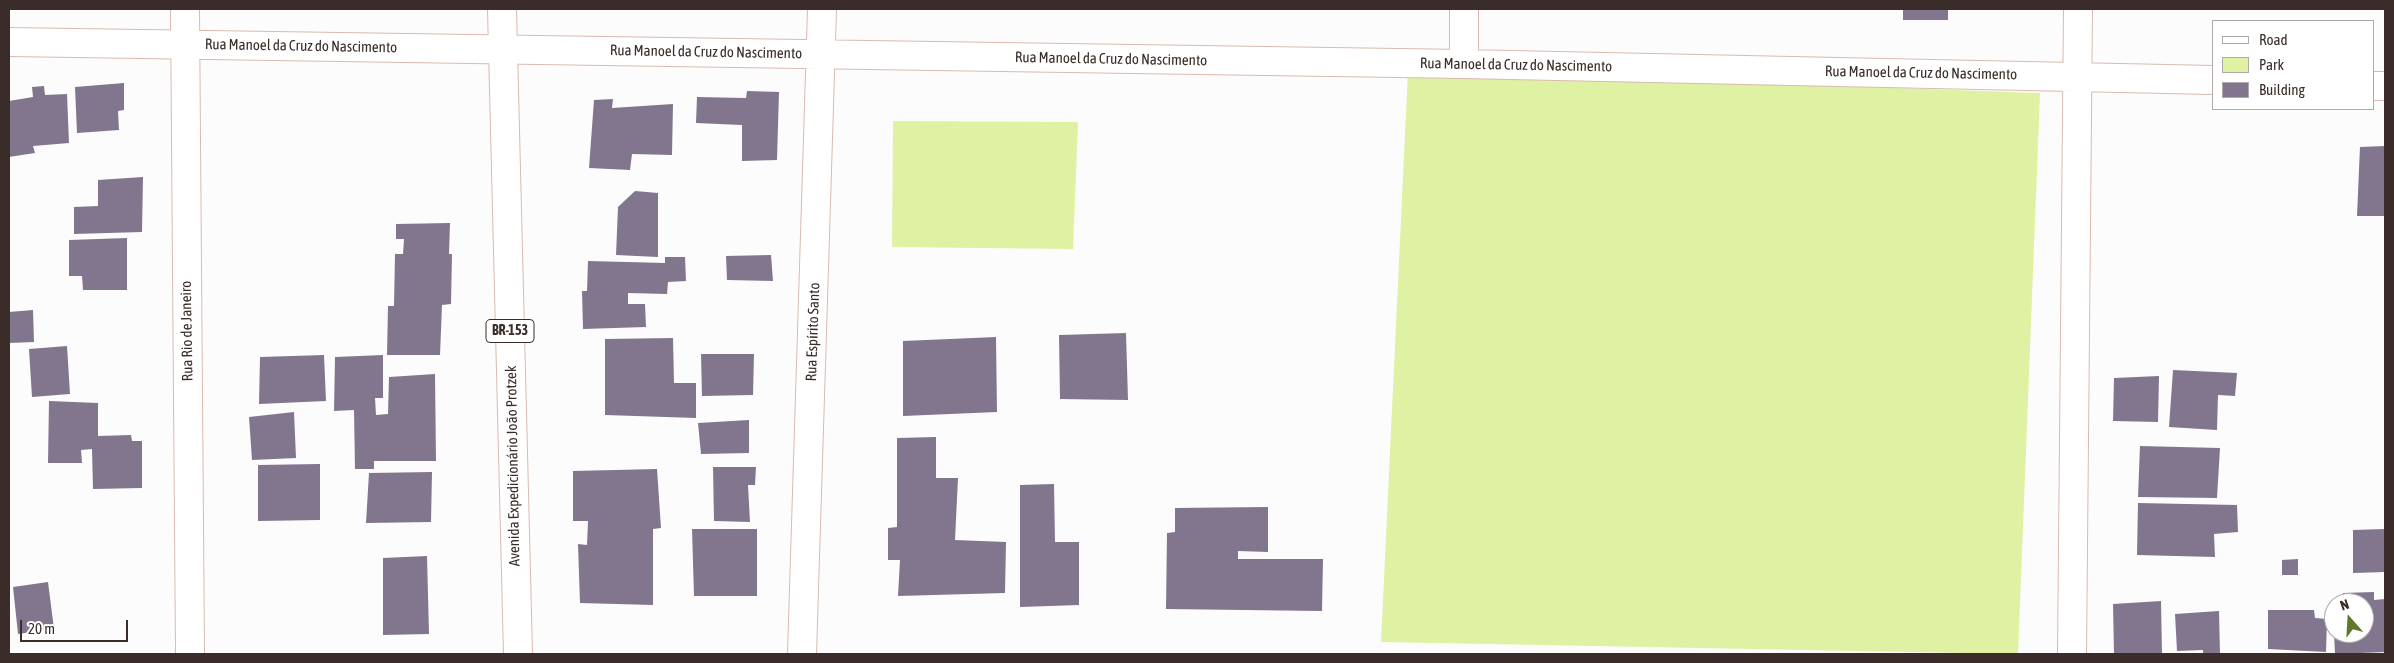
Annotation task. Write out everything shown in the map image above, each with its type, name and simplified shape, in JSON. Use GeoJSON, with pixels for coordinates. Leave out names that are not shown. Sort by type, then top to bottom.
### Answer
{"type":"FeatureCollection","features":[{"type":"Feature","properties":{"kind":"main road","name":"Rua Rio de Janeiro"},"geometry":{"type":"LineString","coordinates":[[184,9],[190,654]]}},
{"type":"Feature","properties":{"kind":"main road","name":"Avenida Expedicionário João Protzek"},"geometry":{"type":"LineString","coordinates":[[502,9],[518,654]]}},
{"type":"Feature","properties":{"kind":"main road","name":"Rua Espírito Santo"},"geometry":{"type":"LineString","coordinates":[[802,654],[822,9]]}},
{"type":"Feature","properties":{"kind":"main road"},"geometry":{"type":"LineString","coordinates":[[1464,9],[1464,64]]}},
{"type":"Feature","properties":{"kind":"main road"},"geometry":{"type":"LineString","coordinates":[[2072,654],[2078,9]]}},
{"type":"Feature","properties":{"kind":"main road","name":"Rua Manoel da Cruz do Nascimento"},"geometry":{"type":"LineString","coordinates":[[9,42],[1464,64],[2212,80]]}},
{"type":"Feature","properties":{"kind":"green space"},"geometry":{"type":"Polygon","coordinates":[[[1408,71],[2040,93],[2018,654],[1381,642],[1408,71]]]}},
{"type":"Feature","properties":{"kind":"green space"},"geometry":{"type":"Polygon","coordinates":[[[893,121],[1078,122],[1073,249],[892,247],[893,121]]]}},
{"type":"Feature","properties":{"kind":"building"},"geometry":{"type":"Polygon","coordinates":[[[1903,9],[1948,9],[1948,20],[1903,20],[1903,9]]]}},
{"type":"Feature","properties":{"kind":"building"},"geometry":{"type":"Polygon","coordinates":[[[124,83],[124,110],[118,111],[119,130],[77,133],[75,87],[124,83]]]}},
{"type":"Feature","properties":{"kind":"building"},"geometry":{"type":"Polygon","coordinates":[[[44,86],[45,95],[67,94],[69,143],[33,146],[35,153],[9,157],[9,101],[33,97],[32,87],[44,86]]]}},
{"type":"Feature","properties":{"kind":"building"},"geometry":{"type":"Polygon","coordinates":[[[747,91],[779,92],[777,160],[742,161],[742,125],[696,123],[697,97],[746,98],[747,91]]]}},
{"type":"Feature","properties":{"kind":"building"},"geometry":{"type":"Polygon","coordinates":[[[613,99],[612,108],[673,104],[672,155],[632,154],[630,170],[589,168],[594,100],[613,99]]]}},
{"type":"Feature","properties":{"kind":"building"},"geometry":{"type":"Polygon","coordinates":[[[2385,146],[2385,216],[2357,216],[2360,147],[2385,146]]]}},
{"type":"Feature","properties":{"kind":"building"},"geometry":{"type":"Polygon","coordinates":[[[143,177],[142,232],[74,234],[74,207],[98,206],[98,180],[143,177]]]}},
{"type":"Feature","properties":{"kind":"building"},"geometry":{"type":"Polygon","coordinates":[[[635,191],[658,193],[658,257],[616,255],[618,207],[635,191]]]}},
{"type":"Feature","properties":{"kind":"building"},"geometry":{"type":"Polygon","coordinates":[[[450,223],[449,254],[452,254],[451,304],[442,305],[440,355],[387,355],[388,306],[394,306],[395,254],[403,254],[404,239],[396,239],[396,224],[450,223]]]}},
{"type":"Feature","properties":{"kind":"building"},"geometry":{"type":"Polygon","coordinates":[[[127,238],[127,290],[83,290],[82,276],[69,276],[69,240],[127,238]]]}},
{"type":"Feature","properties":{"kind":"building"},"geometry":{"type":"Polygon","coordinates":[[[771,255],[773,281],[727,280],[726,256],[771,255]]]}},
{"type":"Feature","properties":{"kind":"building"},"geometry":{"type":"Polygon","coordinates":[[[665,257],[685,257],[686,281],[668,282],[667,294],[628,293],[628,304],[645,304],[646,327],[583,329],[582,291],[587,291],[588,261],[665,263],[665,257]]]}},
{"type":"Feature","properties":{"kind":"building"},"geometry":{"type":"Polygon","coordinates":[[[33,310],[34,342],[9,343],[9,312],[33,310]]]}},
{"type":"Feature","properties":{"kind":"building"},"geometry":{"type":"Polygon","coordinates":[[[1126,333],[1128,400],[1060,399],[1059,335],[1126,333]]]}},
{"type":"Feature","properties":{"kind":"building"},"geometry":{"type":"Polygon","coordinates":[[[996,337],[997,412],[903,416],[903,341],[996,337]]]}},
{"type":"Feature","properties":{"kind":"building"},"geometry":{"type":"Polygon","coordinates":[[[673,338],[674,383],[696,383],[696,418],[605,415],[605,339],[673,338]]]}},
{"type":"Feature","properties":{"kind":"building"},"geometry":{"type":"Polygon","coordinates":[[[67,346],[70,394],[32,397],[29,349],[67,346]]]}},
{"type":"Feature","properties":{"kind":"building"},"geometry":{"type":"Polygon","coordinates":[[[701,354],[754,354],[753,395],[702,396],[701,354]]]}},
{"type":"Feature","properties":{"kind":"building"},"geometry":{"type":"Polygon","coordinates":[[[324,355],[326,401],[259,404],[260,357],[324,355]]]}},
{"type":"Feature","properties":{"kind":"building"},"geometry":{"type":"Polygon","coordinates":[[[383,355],[383,398],[375,398],[376,415],[388,414],[389,377],[435,374],[436,461],[374,461],[374,469],[355,469],[354,410],[334,411],[335,357],[383,355]]]}},
{"type":"Feature","properties":{"kind":"building"},"geometry":{"type":"Polygon","coordinates":[[[2173,370],[2237,373],[2235,396],[2218,395],[2217,430],[2169,427],[2173,370]]]}},
{"type":"Feature","properties":{"kind":"building"},"geometry":{"type":"Polygon","coordinates":[[[2159,376],[2158,422],[2113,421],[2114,378],[2159,376]]]}},
{"type":"Feature","properties":{"kind":"building"},"geometry":{"type":"Polygon","coordinates":[[[49,401],[98,403],[98,436],[131,435],[132,441],[142,441],[142,488],[93,489],[92,449],[81,450],[82,463],[48,463],[49,401]]]}},
{"type":"Feature","properties":{"kind":"building"},"geometry":{"type":"Polygon","coordinates":[[[294,412],[296,458],[252,460],[249,417],[294,412]]]}},
{"type":"Feature","properties":{"kind":"building"},"geometry":{"type":"Polygon","coordinates":[[[749,420],[749,453],[701,454],[698,423],[749,420]]]}},
{"type":"Feature","properties":{"kind":"building"},"geometry":{"type":"Polygon","coordinates":[[[936,437],[936,478],[958,478],[955,540],[1006,542],[1005,593],[898,596],[900,560],[888,560],[888,528],[897,527],[897,438],[936,437]]]}},
{"type":"Feature","properties":{"kind":"building"},"geometry":{"type":"Polygon","coordinates":[[[2140,446],[2220,448],[2217,498],[2138,497],[2140,446]]]}},
{"type":"Feature","properties":{"kind":"building"},"geometry":{"type":"Polygon","coordinates":[[[320,464],[320,520],[258,521],[258,465],[320,464]]]}},
{"type":"Feature","properties":{"kind":"building"},"geometry":{"type":"Polygon","coordinates":[[[713,467],[756,467],[755,485],[748,485],[750,522],[714,521],[713,467]]]}},
{"type":"Feature","properties":{"kind":"building"},"geometry":{"type":"Polygon","coordinates":[[[657,469],[661,528],[653,529],[653,605],[580,603],[578,544],[587,545],[588,521],[573,521],[573,471],[657,469]]]}},
{"type":"Feature","properties":{"kind":"building"},"geometry":{"type":"Polygon","coordinates":[[[432,472],[431,522],[366,523],[369,473],[432,472]]]}},
{"type":"Feature","properties":{"kind":"building"},"geometry":{"type":"Polygon","coordinates":[[[1054,484],[1055,542],[1079,542],[1079,605],[1020,607],[1020,485],[1054,484]]]}},
{"type":"Feature","properties":{"kind":"building"},"geometry":{"type":"Polygon","coordinates":[[[2138,503],[2237,505],[2238,532],[2214,534],[2215,557],[2137,555],[2138,503]]]}},
{"type":"Feature","properties":{"kind":"building"},"geometry":{"type":"Polygon","coordinates":[[[1268,507],[1268,552],[1238,551],[1238,559],[1323,559],[1322,611],[1166,609],[1167,533],[1175,532],[1175,508],[1268,507]]]}},
{"type":"Feature","properties":{"kind":"building"},"geometry":{"type":"Polygon","coordinates":[[[692,529],[757,529],[757,596],[694,596],[692,529]]]}},
{"type":"Feature","properties":{"kind":"building"},"geometry":{"type":"Polygon","coordinates":[[[2385,529],[2385,572],[2353,573],[2353,530],[2385,529]]]}},
{"type":"Feature","properties":{"kind":"building"},"geometry":{"type":"Polygon","coordinates":[[[427,556],[429,634],[383,635],[383,558],[427,556]]]}},
{"type":"Feature","properties":{"kind":"building"},"geometry":{"type":"Polygon","coordinates":[[[2298,559],[2298,575],[2282,575],[2282,560],[2298,559]]]}},
{"type":"Feature","properties":{"kind":"building"},"geometry":{"type":"Polygon","coordinates":[[[48,582],[54,629],[18,634],[13,587],[48,582]]]}},
{"type":"Feature","properties":{"kind":"building"},"geometry":{"type":"Polygon","coordinates":[[[2385,599],[2385,652],[2335,654],[2334,643],[2374,643],[2374,600],[2385,599]]]}},
{"type":"Feature","properties":{"kind":"building"},"geometry":{"type":"Polygon","coordinates":[[[2161,601],[2162,654],[2114,654],[2113,604],[2161,601]]]}},
{"type":"Feature","properties":{"kind":"building"},"geometry":{"type":"Polygon","coordinates":[[[2268,610],[2314,610],[2315,618],[2324,619],[2326,652],[2268,649],[2268,610]]]}},
{"type":"Feature","properties":{"kind":"building"},"geometry":{"type":"Polygon","coordinates":[[[2219,611],[2220,654],[2203,654],[2203,650],[2177,651],[2175,614],[2219,611]]]}}]}
